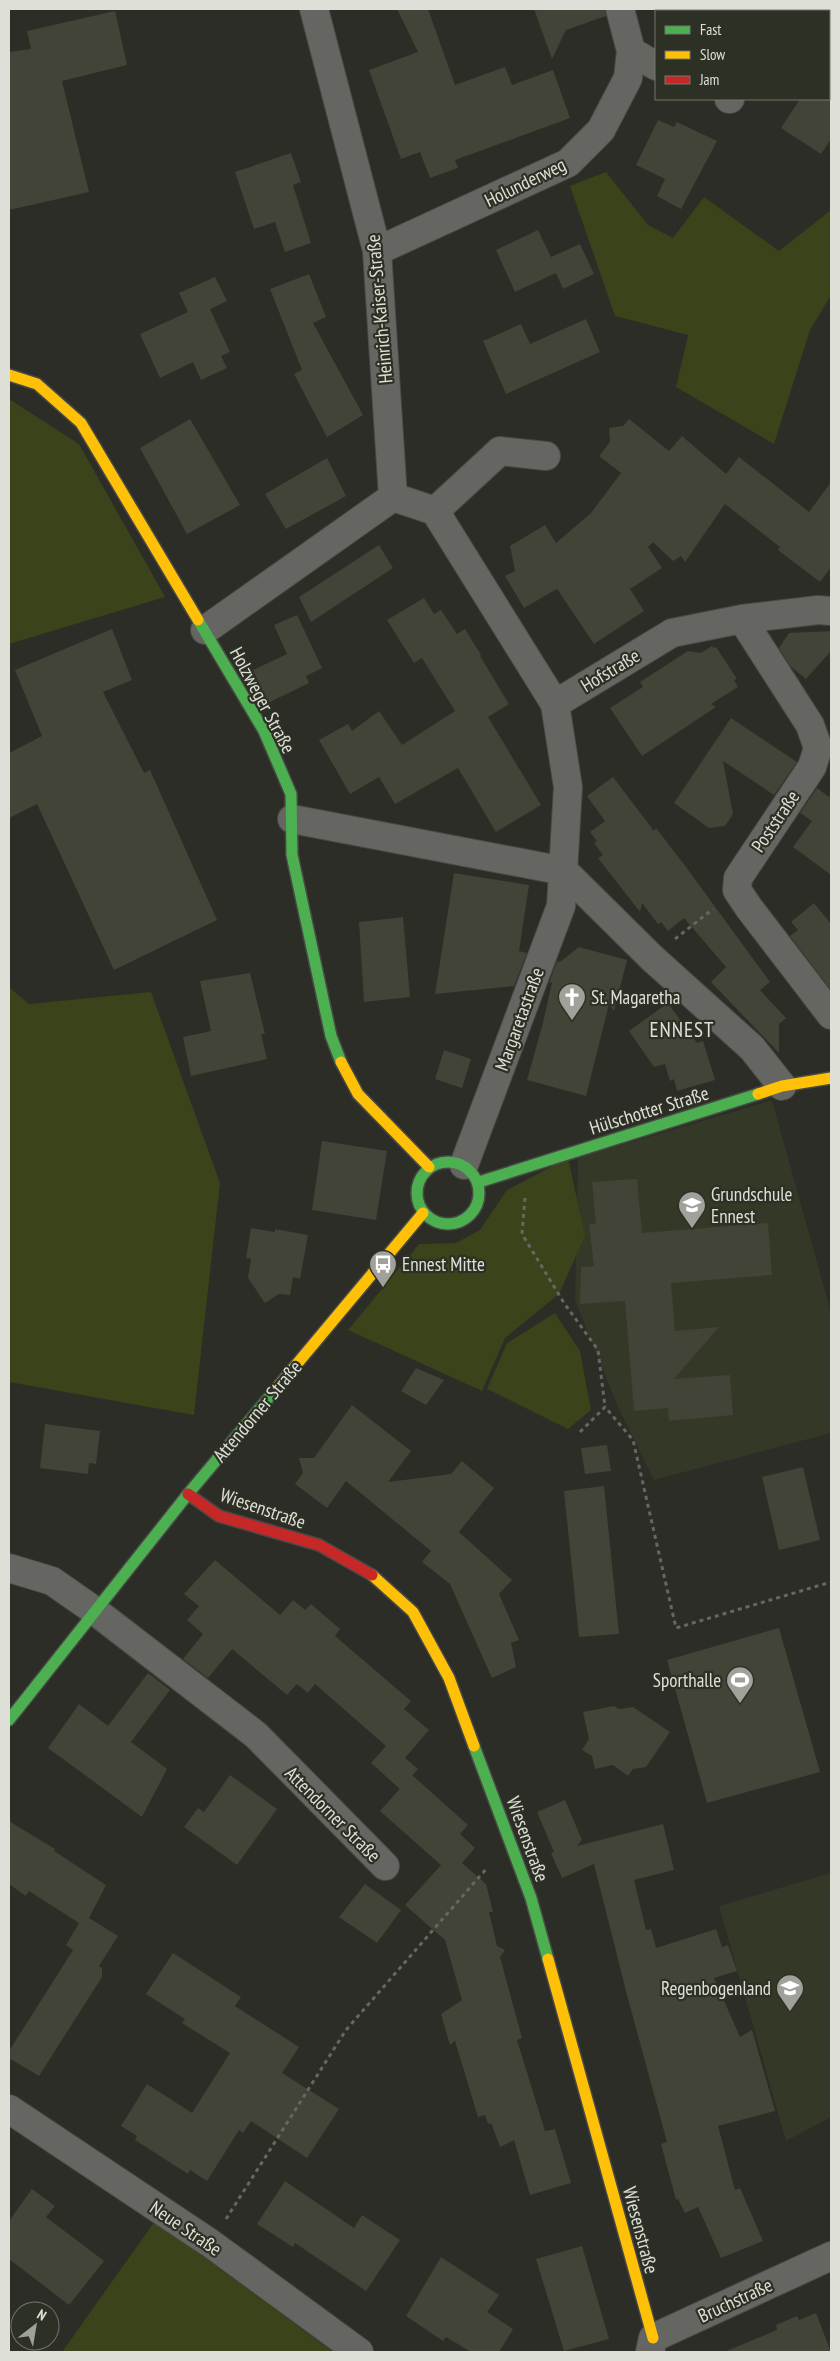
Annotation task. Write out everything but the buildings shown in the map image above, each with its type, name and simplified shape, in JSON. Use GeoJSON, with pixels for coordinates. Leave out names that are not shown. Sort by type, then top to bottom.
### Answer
{"type":"FeatureCollection","features":[{"type":"Feature","properties":{"kind":"street","name":"Heinrich-Kaiser-Straße"},"geometry":{"type":"LineString","coordinates":[[314,9],[377,250],[393,497]]}},
{"type":"Feature","properties":{"kind":"street","name":"Holunderweg"},"geometry":{"type":"LineString","coordinates":[[377,250],[568,162],[601,130],[628,78],[631,51],[620,9]]}},
{"type":"Feature","properties":{"kind":"street"},"geometry":{"type":"LineString","coordinates":[[631,51],[655,65]]}},
{"type":"Feature","properties":{"kind":"street","name":"Holzweger Straße"},"geometry":{"type":"LineString","coordinates":[[9,375],[37,384],[82,423],[264,731],[290,794],[292,855],[331,1036],[347,1076],[358,1094],[429,1167]]}},
{"type":"Feature","properties":{"kind":"street"},"geometry":{"type":"LineString","coordinates":[[435,511],[500,451],[546,456]]}},
{"type":"Feature","properties":{"kind":"street"},"geometry":{"type":"LineString","coordinates":[[205,630],[393,497],[435,511],[554,704],[568,787],[564,871]]}},
{"type":"Feature","properties":{"kind":"street","name":"Hofstraße"},"geometry":{"type":"LineString","coordinates":[[554,704],[672,633],[742,619],[818,610],[831,611]]}},
{"type":"Feature","properties":{"kind":"street","name":"Poststraße"},"geometry":{"type":"LineString","coordinates":[[737,890],[738,878],[812,767],[818,748],[810,725],[742,619]]}},
{"type":"Feature","properties":{"kind":"street"},"geometry":{"type":"LineString","coordinates":[[292,819],[564,871],[652,958],[752,1048],[782,1086]]}},
{"type":"Feature","properties":{"kind":"street","name":"Margaretastraße"},"geometry":{"type":"LineString","coordinates":[[472,1173],[561,906],[564,871]]}},
{"type":"Feature","properties":{"kind":"street"},"geometry":{"type":"LineString","coordinates":[[737,890],[748,908],[831,1015]]}},
{"type":"Feature","properties":{"kind":"street","name":"Hülschotter Straße"},"geometry":{"type":"LineString","coordinates":[[472,1173],[528,1166],[782,1086],[831,1078]]}},
{"type":"Feature","properties":{"kind":"street"},"geometry":{"type":"LineString","coordinates":[[446,1161],[472,1173],[479,1205],[464,1222],[442,1225],[423,1213],[416,1197],[419,1180],[429,1167],[446,1161]]}},
{"type":"Feature","properties":{"kind":"street","name":"Attendorner Straße"},"geometry":{"type":"LineString","coordinates":[[9,1720],[188,1494],[423,1213]]}},
{"type":"Feature","properties":{"kind":"street","name":"Wiesenstraße"},"geometry":{"type":"LineString","coordinates":[[188,1494],[219,1516],[319,1545],[371,1574],[413,1612],[449,1678],[531,1898],[651,2345]]}},
{"type":"Feature","properties":{"kind":"street"},"geometry":{"type":"LineString","coordinates":[[9,1568],[52,1581],[95,1611]]}},
{"type":"Feature","properties":{"kind":"street","name":"Attendorner Straße"},"geometry":{"type":"LineString","coordinates":[[95,1611],[256,1735],[385,1866]]}},
{"type":"Feature","properties":{"kind":"street","name":"Neue Straße"},"geometry":{"type":"LineString","coordinates":[[9,2109],[210,2243],[359,2352]]}},
{"type":"Feature","properties":{"kind":"street","name":"Bruchstraße"},"geometry":{"type":"LineString","coordinates":[[651,2345],[831,2256]]}},
{"type":"Feature","properties":{"kind":"path"},"geometry":{"type":"LineString","coordinates":[[652,958],[737,890]]}},
{"type":"Feature","properties":{"kind":"path"},"geometry":{"type":"LineString","coordinates":[[528,1166],[522,1234],[564,1304],[598,1350],[605,1407],[633,1440],[676,1628],[831,1582]]}},
{"type":"Feature","properties":{"kind":"path"},"geometry":{"type":"LineString","coordinates":[[580,1432],[605,1407]]}},
{"type":"Feature","properties":{"kind":"path"},"geometry":{"type":"LineString","coordinates":[[210,2243],[346,2030],[510,1841]]}},
{"type":"Feature","properties":{"kind":"shaded area","name":"Grundschule Ennest"},"geometry":{"type":"Polygon","coordinates":[[[772,1100],[831,1313],[831,1433],[654,1480],[618,1407],[575,1300],[578,1158],[772,1100]]]}},
{"type":"Feature","properties":{"kind":"shaded area","name":"Regenbogenland"},"geometry":{"type":"Polygon","coordinates":[[[831,1873],[831,2117],[786,2141],[719,1906],[831,1873]]]}},
{"type":"Feature","properties":{"kind":"green space"},"geometry":{"type":"Polygon","coordinates":[[[606,172],[648,225],[673,238],[704,197],[779,251],[831,210],[831,295],[810,330],[774,444],[676,387],[688,335],[615,316],[570,186],[606,172]]]}},
{"type":"Feature","properties":{"kind":"green space"},"geometry":{"type":"Polygon","coordinates":[[[9,399],[79,444],[165,597],[9,644],[9,399]]]}},
{"type":"Feature","properties":{"kind":"green space"},"geometry":{"type":"Polygon","coordinates":[[[9,987],[29,1004],[151,992],[220,1183],[194,1415],[9,1382],[9,987]]]}},
{"type":"Feature","properties":{"kind":"green space"},"geometry":{"type":"Polygon","coordinates":[[[568,1158],[585,1236],[559,1294],[505,1338],[482,1391],[348,1330],[419,1244],[456,1243],[480,1230],[507,1190],[568,1158]]]}},
{"type":"Feature","properties":{"kind":"green space"},"geometry":{"type":"Polygon","coordinates":[[[555,1313],[580,1351],[591,1410],[568,1429],[487,1389],[507,1343],[555,1313]]]}},
{"type":"Feature","properties":{"kind":"green space"},"geometry":{"type":"Polygon","coordinates":[[[155,2221],[333,2352],[62,2352],[155,2221]]]}},
{"type":"Feature","properties":{"kind":"traffic: fast"},"geometry":{"type":"LineString","coordinates":[[198,620],[264,731],[291,794],[292,855],[331,1036],[341,1062]]}},
{"type":"Feature","properties":{"kind":"traffic: fast"},"geometry":{"type":"LineString","coordinates":[[479,1182],[758,1094]]}},
{"type":"Feature","properties":{"kind":"traffic: fast"},"geometry":{"type":"LineString","coordinates":[[442,1162],[454,1162],[470,1171],[477,1181],[479,1193],[477,1205],[470,1215],[454,1224],[442,1224],[431,1219],[422,1210],[417,1199],[417,1187],[422,1176],[431,1167],[442,1162]]}},
{"type":"Feature","properties":{"kind":"traffic: fast"},"geometry":{"type":"LineString","coordinates":[[9,1720],[188,1494],[276,1389]]}},
{"type":"Feature","properties":{"kind":"traffic: fast"},"geometry":{"type":"LineString","coordinates":[[474,1746],[531,1898],[548,1959]]}},
{"type":"Feature","properties":{"kind":"traffic: slow"},"geometry":{"type":"LineString","coordinates":[[9,375],[37,384],[81,423],[198,620]]}},
{"type":"Feature","properties":{"kind":"traffic: slow"},"geometry":{"type":"LineString","coordinates":[[341,1062],[358,1094],[429,1167]]}},
{"type":"Feature","properties":{"kind":"traffic: slow"},"geometry":{"type":"LineString","coordinates":[[758,1094],[782,1086],[831,1078]]}},
{"type":"Feature","properties":{"kind":"traffic: slow"},"geometry":{"type":"LineString","coordinates":[[276,1389],[423,1213]]}},
{"type":"Feature","properties":{"kind":"traffic: slow"},"geometry":{"type":"LineString","coordinates":[[372,1575],[413,1612],[449,1678],[474,1746]]}},
{"type":"Feature","properties":{"kind":"traffic: slow"},"geometry":{"type":"LineString","coordinates":[[548,1959],[653,2338]]}},
{"type":"Feature","properties":{"kind":"traffic: jam"},"geometry":{"type":"LineString","coordinates":[[188,1494],[219,1516],[319,1545],[372,1575]]}},
{"type":"Feature","properties":{"kind":"place","name":"St. Magaretha"},"geometry":{"type":"Point","coordinates":[572,1021]}},
{"type":"Feature","properties":{"kind":"place","name":"Grundschule Ennest"},"geometry":{"type":"Point","coordinates":[692,1229]}},
{"type":"Feature","properties":{"kind":"place","name":"Ennest Mitte"},"geometry":{"type":"Point","coordinates":[383,1288]}},
{"type":"Feature","properties":{"kind":"place","name":"Sporthalle"},"geometry":{"type":"Point","coordinates":[740,1704]}},
{"type":"Feature","properties":{"kind":"place","name":"Regenbogenland"},"geometry":{"type":"Point","coordinates":[790,2012]}},
{"type":"Feature","properties":{"kind":"district","name":"ENNEST"},"geometry":{"type":"Point","coordinates":[682,1030]}}]}
